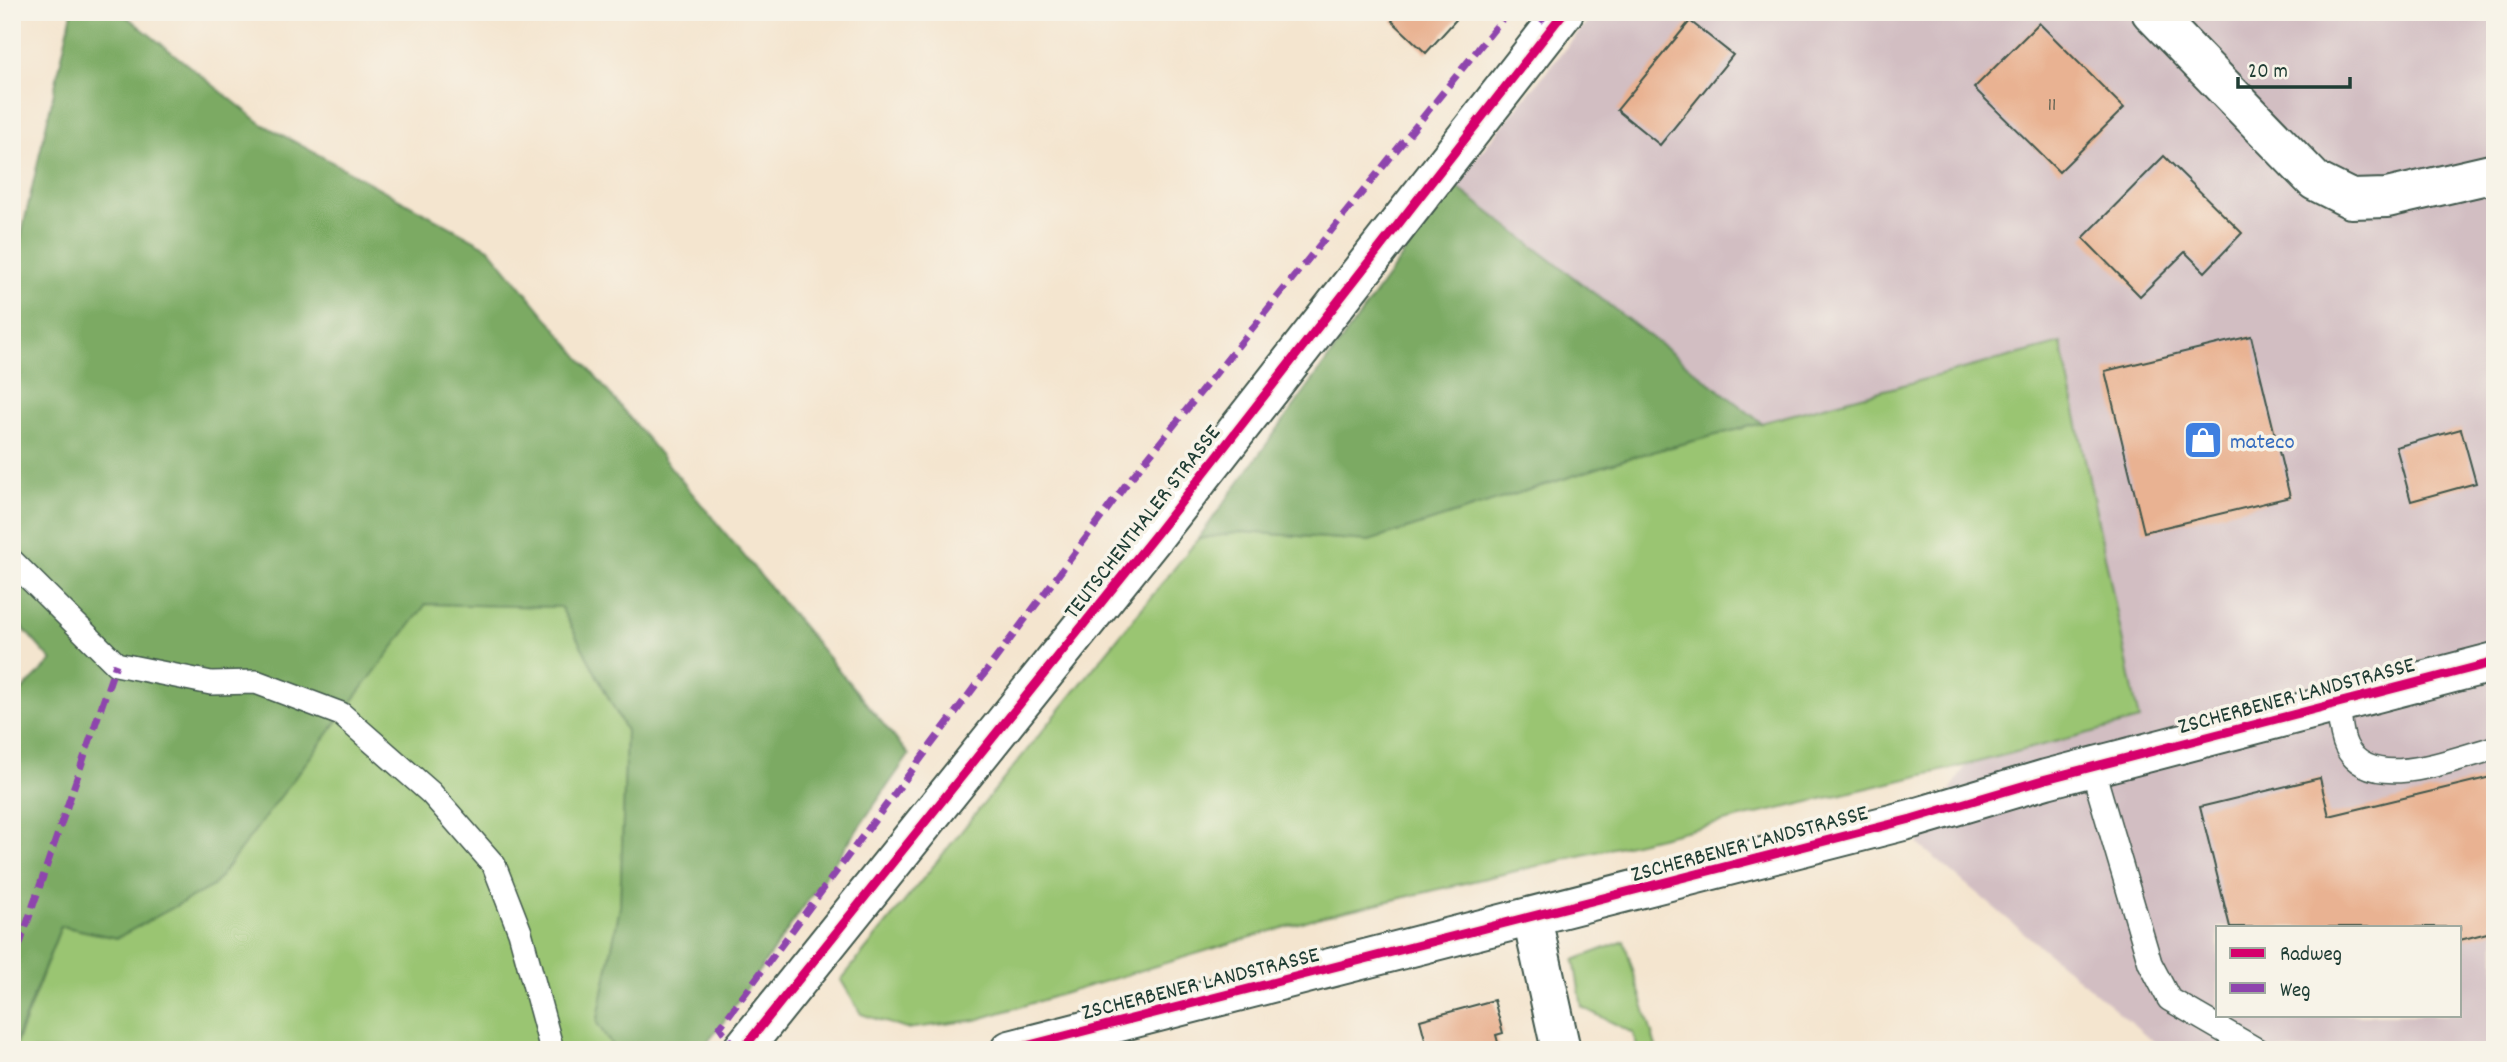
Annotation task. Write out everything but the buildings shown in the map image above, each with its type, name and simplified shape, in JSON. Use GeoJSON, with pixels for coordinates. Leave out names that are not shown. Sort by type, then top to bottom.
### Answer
{"type":"FeatureCollection","features":[{"type":"Feature","properties":{"kind":"street","name":"TEUTSCHENTHALER STRASSE"},"geometry":{"type":"LineString","coordinates":[[742,1050],[1157,533],[1564,12]]}},
{"type":"Feature","properties":{"kind":"street"},"geometry":{"type":"LineString","coordinates":[[2159,15],[2315,181],[2351,199],[2387,198],[2495,173]]}},
{"type":"Feature","properties":{"kind":"street","name":"ZSCHERBENER LANDSTRASSE"},"geometry":{"type":"LineString","coordinates":[[1010,1050],[1911,819],[2092,767],[2495,662]]}},
{"type":"Feature","properties":{"kind":"street"},"geometry":{"type":"LineString","coordinates":[[1532,918],[1561,1050]]}},
{"type":"Feature","properties":{"kind":"lane"},"geometry":{"type":"LineString","coordinates":[[12,561],[116,664],[211,683],[256,682],[341,714],[431,793],[494,865],[520,932],[552,1050]]}},
{"type":"Feature","properties":{"kind":"lane"},"geometry":{"type":"LineString","coordinates":[[2338,703],[2345,744],[2356,761],[2373,770],[2396,772],[2495,748]]}},
{"type":"Feature","properties":{"kind":"lane"},"geometry":{"type":"LineString","coordinates":[[2092,767],[2150,963],[2169,999],[2257,1050]]}},
{"type":"Feature","properties":{"kind":"shaded area"},"geometry":{"type":"Polygon","coordinates":[[[1595,12],[2495,12],[2495,1050],[2164,1050],[1918,844],[1966,765],[2139,720],[2061,343],[1762,423],[1454,185],[1595,12]]]}},
{"type":"Feature","properties":{"kind":"green space"},"geometry":{"type":"Polygon","coordinates":[[[72,12],[121,12],[262,124],[489,248],[909,755],[720,1027],[701,1050],[615,1050],[597,1023],[620,907],[626,731],[561,607],[426,604],[213,886],[117,938],[61,926],[12,1050],[12,700],[52,661],[12,616],[12,276],[72,12]]]}},
{"type":"Feature","properties":{"kind":"green space"},"geometry":{"type":"Polygon","coordinates":[[[1454,185],[1762,423],[1629,458],[1369,541],[1242,532],[1198,539],[1454,185]]]}},
{"type":"Feature","properties":{"kind":"green space"},"geometry":{"type":"Polygon","coordinates":[[[2061,343],[2139,720],[1966,765],[1312,919],[976,1020],[906,1029],[861,1014],[841,980],[1198,539],[1242,532],[1369,541],[1629,458],[2061,343]]]}},
{"type":"Feature","properties":{"kind":"green space"},"geometry":{"type":"Polygon","coordinates":[[[426,604],[561,607],[626,731],[620,907],[597,1023],[615,1050],[14,1050],[61,926],[117,938],[341,714],[426,604]]]}},
{"type":"Feature","properties":{"kind":"green space"},"geometry":{"type":"Polygon","coordinates":[[[1624,941],[1657,1050],[1638,1050],[1633,1033],[1582,1007],[1574,960],[1624,941]]]}},
{"type":"Feature","properties":{"kind":"marked path"},"geometry":{"type":"LineString","coordinates":[[736,1050],[720,1027],[1124,487],[1508,12]]}},
{"type":"Feature","properties":{"kind":"marked path"},"geometry":{"type":"LineString","coordinates":[[1534,12],[1552,27]]}},
{"type":"Feature","properties":{"kind":"marked path"},"geometry":{"type":"LineString","coordinates":[[12,967],[116,664]]}},
{"type":"Feature","properties":{"kind":"cycle path"},"geometry":{"type":"LineString","coordinates":[[742,1050],[1157,533],[1564,12]]}},
{"type":"Feature","properties":{"kind":"cycle path"},"geometry":{"type":"LineString","coordinates":[[1010,1050],[1911,819],[2046,779],[2495,662]]}},
{"type":"Feature","properties":{"kind":"place","name":"mateco"},"geometry":{"type":"Point","coordinates":[2203,440]}}]}
